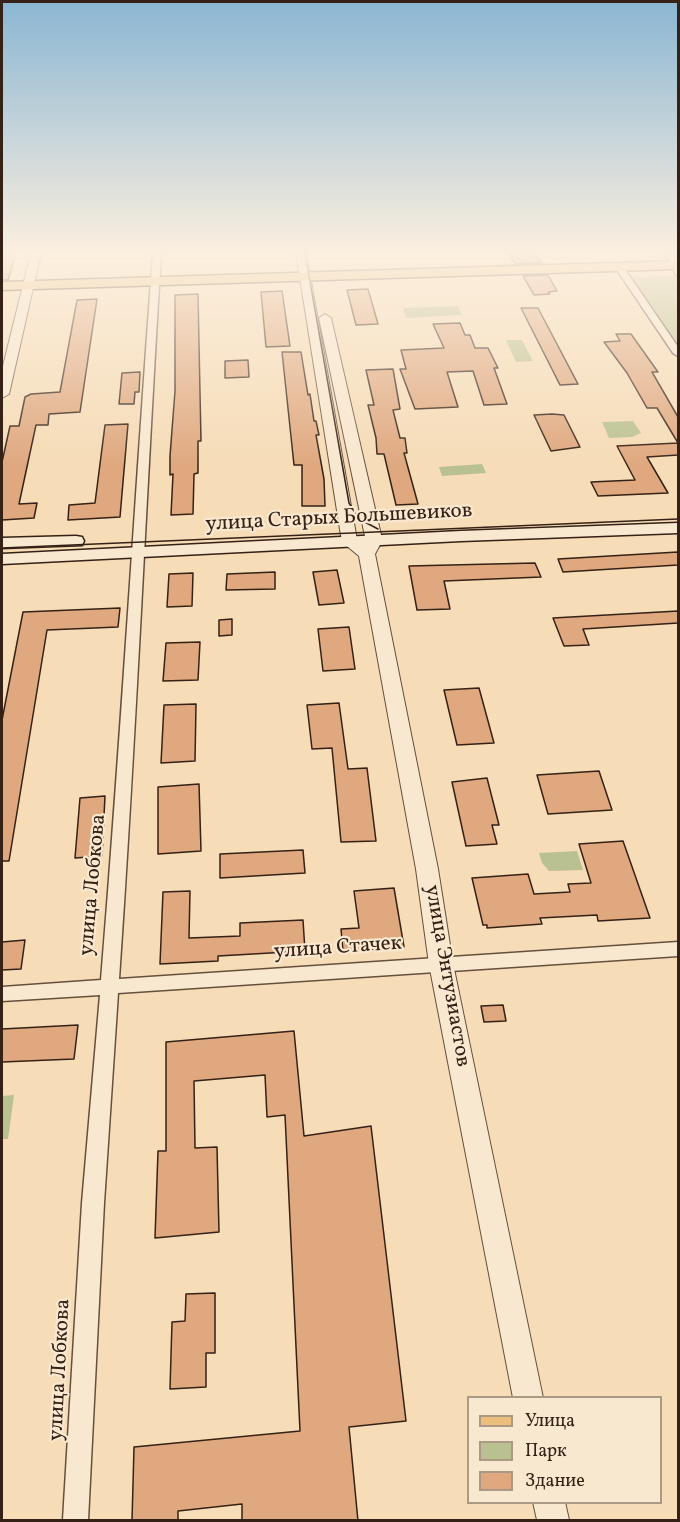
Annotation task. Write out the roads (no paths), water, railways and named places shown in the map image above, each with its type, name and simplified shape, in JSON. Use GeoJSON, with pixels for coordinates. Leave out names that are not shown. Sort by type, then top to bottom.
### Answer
{"type":"FeatureCollection","features":[{"type":"Feature","properties":{"kind":"main road","name":"улица Старых Большевиков"},"geometry":{"type":"LineString","coordinates":[[362,538],[678,514]]}},
{"type":"Feature","properties":{"kind":"main road","name":"улица Старых Большевиков"},"geometry":{"type":"LineString","coordinates":[[2,543],[138,544],[678,528]]}},
{"type":"Feature","properties":{"kind":"main road","name":"улица Старых Большевиков"},"geometry":{"type":"LineString","coordinates":[[2,559],[138,544]]}},
{"type":"Feature","properties":{"kind":"street"},"geometry":{"type":"LineString","coordinates":[[2,394],[19,324]]}},
{"type":"Feature","properties":{"kind":"street","name":"улица Лобкова"},"geometry":{"type":"LineString","coordinates":[[75,1521],[93,1203],[126,772],[152,324]]}},
{"type":"Feature","properties":{"kind":"street"},"geometry":{"type":"LineString","coordinates":[[320,324],[362,538]]}},
{"type":"Feature","properties":{"kind":"street"},"geometry":{"type":"LineString","coordinates":[[320,324],[362,538]]}},
{"type":"Feature","properties":{"kind":"street"},"geometry":{"type":"LineString","coordinates":[[658,324],[678,353]]}},
{"type":"Feature","properties":{"kind":"street","name":"улица Энтузиастов"},"geometry":{"type":"LineString","coordinates":[[362,538],[427,869],[441,964],[528,1396]]}},
{"type":"Feature","properties":{"kind":"street","name":"улица Стачек"},"geometry":{"type":"LineString","coordinates":[[2,994],[678,949]]}},
{"type":"Feature","properties":{"kind":"street"},"geometry":{"type":"LineString","coordinates":[[549,1504],[553,1521]]}},
{"type":"Feature","properties":{"kind":"tram line"},"geometry":{"type":"LineString","coordinates":[[318,324],[349,503],[359,519],[378,529]]}},
{"type":"Feature","properties":{"kind":"tram line"},"geometry":{"type":"LineString","coordinates":[[2,548],[678,519]]}}]}
